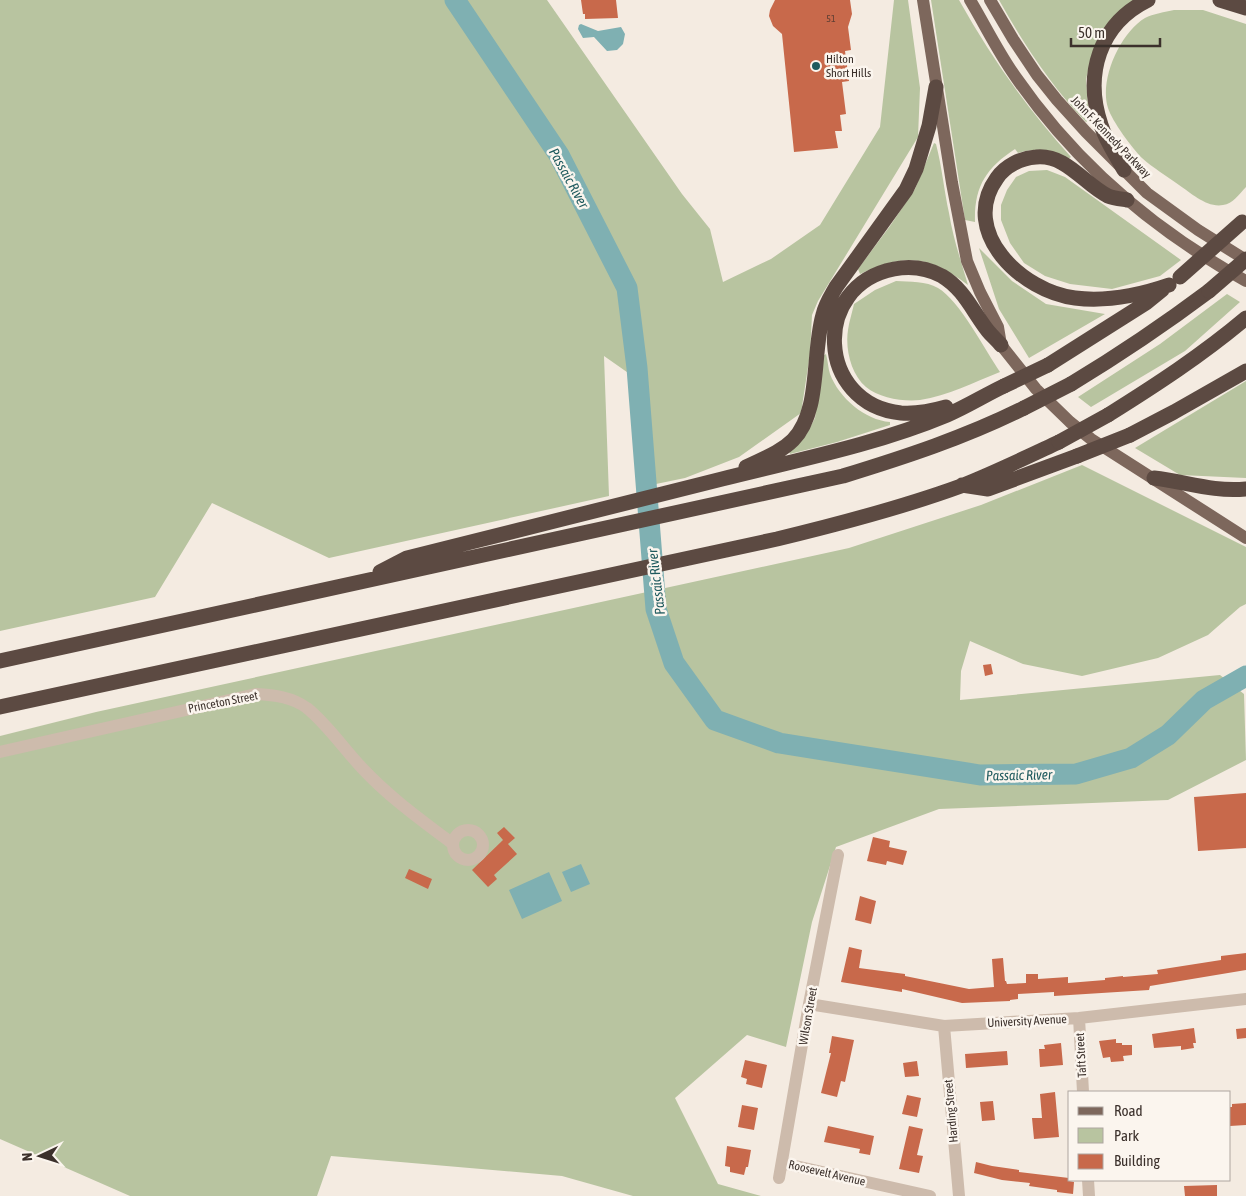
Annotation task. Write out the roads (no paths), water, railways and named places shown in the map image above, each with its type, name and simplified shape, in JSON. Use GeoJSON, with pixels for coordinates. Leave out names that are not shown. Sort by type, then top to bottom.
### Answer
{"type":"FeatureCollection","features":[{"type":"Feature","properties":{"kind":"highway"},"geometry":{"type":"LineString","coordinates":[[1124,170],[1100,124],[1093,93],[1093,77],[1100,50],[1116,24],[1132,10],[1148,0]]}},
{"type":"Feature","properties":{"kind":"highway"},"geometry":{"type":"LineString","coordinates":[[1220,0],[1246,8]]}},
{"type":"Feature","properties":{"kind":"highway"},"geometry":{"type":"LineString","coordinates":[[722,478],[777,452],[793,440],[801,431],[812,398],[819,333],[826,304],[836,287],[906,190],[924,146],[936,87]]}},
{"type":"Feature","properties":{"kind":"highway"},"geometry":{"type":"LineString","coordinates":[[1126,200],[1108,196],[1063,163],[1047,157],[1036,157],[1014,163],[999,176],[989,190],[985,217],[988,231],[995,247],[1004,259],[1023,277],[1046,290],[1075,298],[1090,299],[1134,295],[1174,281]]}},
{"type":"Feature","properties":{"kind":"highway"},"geometry":{"type":"LineString","coordinates":[[363,581],[407,558],[722,478],[809,459],[894,434],[948,414],[1048,365],[1146,303],[1244,220]]}},
{"type":"Feature","properties":{"kind":"highway"},"geometry":{"type":"LineString","coordinates":[[0,661],[802,486],[860,471],[964,436],[1071,384],[1139,342],[1209,291],[1246,260]]}},
{"type":"Feature","properties":{"kind":"highway"},"geometry":{"type":"LineString","coordinates":[[977,399],[919,412],[902,413],[872,404],[851,388],[840,370],[834,344],[838,315],[851,293],[869,278],[886,271],[901,268],[928,270],[944,277],[956,286],[988,332],[1001,345]]}},
{"type":"Feature","properties":{"kind":"highway"},"geometry":{"type":"LineString","coordinates":[[0,707],[676,561],[840,524],[902,506],[962,485],[1059,442],[1162,382],[1212,346],[1246,318]]}},
{"type":"Feature","properties":{"kind":"highway"},"geometry":{"type":"LineString","coordinates":[[962,485],[988,489],[1130,435],[1246,371]]}},
{"type":"Feature","properties":{"kind":"highway"},"geometry":{"type":"LineString","coordinates":[[1154,478],[1208,489],[1246,490]]}},
{"type":"Feature","properties":{"kind":"main road"},"geometry":{"type":"LineString","coordinates":[[923,0],[952,183],[968,261],[980,292],[998,327],[1001,345],[1036,389],[1070,422],[1113,454],[1154,478],[1246,538]]}},
{"type":"Feature","properties":{"kind":"main road"},"geometry":{"type":"LineString","coordinates":[[970,0],[1014,74],[1052,125],[1090,165],[1126,200],[1179,241],[1246,281]]}},
{"type":"Feature","properties":{"kind":"main road","name":"John F. Kennedy Parkway"},"geometry":{"type":"LineString","coordinates":[[990,0],[1012,39],[1037,75],[1086,132],[1147,193],[1172,213],[1246,260]]}},
{"type":"Feature","properties":{"kind":"street","name":"Princeton Street"},"geometry":{"type":"LineString","coordinates":[[0,752],[256,694],[276,696],[293,700],[307,709],[362,768],[398,802],[453,844]]}},
{"type":"Feature","properties":{"kind":"street","name":"Wilson Street"},"geometry":{"type":"LineString","coordinates":[[779,1178],[809,1004],[838,854]]}},
{"type":"Feature","properties":{"kind":"street","name":"University Avenue"},"geometry":{"type":"LineString","coordinates":[[809,1004],[944,1026],[1079,1018],[1246,999]]}},
{"type":"Feature","properties":{"kind":"street","name":"Taft Street"},"geometry":{"type":"LineString","coordinates":[[1079,1018],[1083,1091]]}},
{"type":"Feature","properties":{"kind":"street","name":"Harding Street"},"geometry":{"type":"LineString","coordinates":[[944,1026],[959,1196]]}},
{"type":"Feature","properties":{"kind":"street","name":"Roosevelt Avenue"},"geometry":{"type":"LineString","coordinates":[[782,1163],[930,1196]]}},
{"type":"Feature","properties":{"kind":"street"},"geometry":{"type":"LineString","coordinates":[[1088,1181],[1089,1196]]}},
{"type":"Feature","properties":{"kind":"water"},"geometry":{"type":"Polygon","coordinates":[[[581,24],[598,31],[621,27],[625,34],[623,44],[617,50],[607,51],[594,37],[583,38],[578,29],[581,24]]]}},
{"type":"Feature","properties":{"kind":"water"},"geometry":{"type":"Polygon","coordinates":[[[581,864],[590,884],[571,892],[562,872],[581,864]]]}},
{"type":"Feature","properties":{"kind":"water"},"geometry":{"type":"Polygon","coordinates":[[[549,872],[562,901],[522,919],[509,890],[549,872]]]}},
{"type":"Feature","properties":{"kind":"waterway","name":"Passaic River"},"geometry":{"type":"LineString","coordinates":[[455,0],[559,155],[627,288],[637,368],[656,609],[674,663],[715,720],[779,743],[980,775],[1076,774],[1131,758],[1168,735],[1204,700],[1246,676]]}},
{"type":"Feature","properties":{"kind":"place","name":"Hilton Short Hills"},"geometry":{"type":"Point","coordinates":[816,66]}}]}
